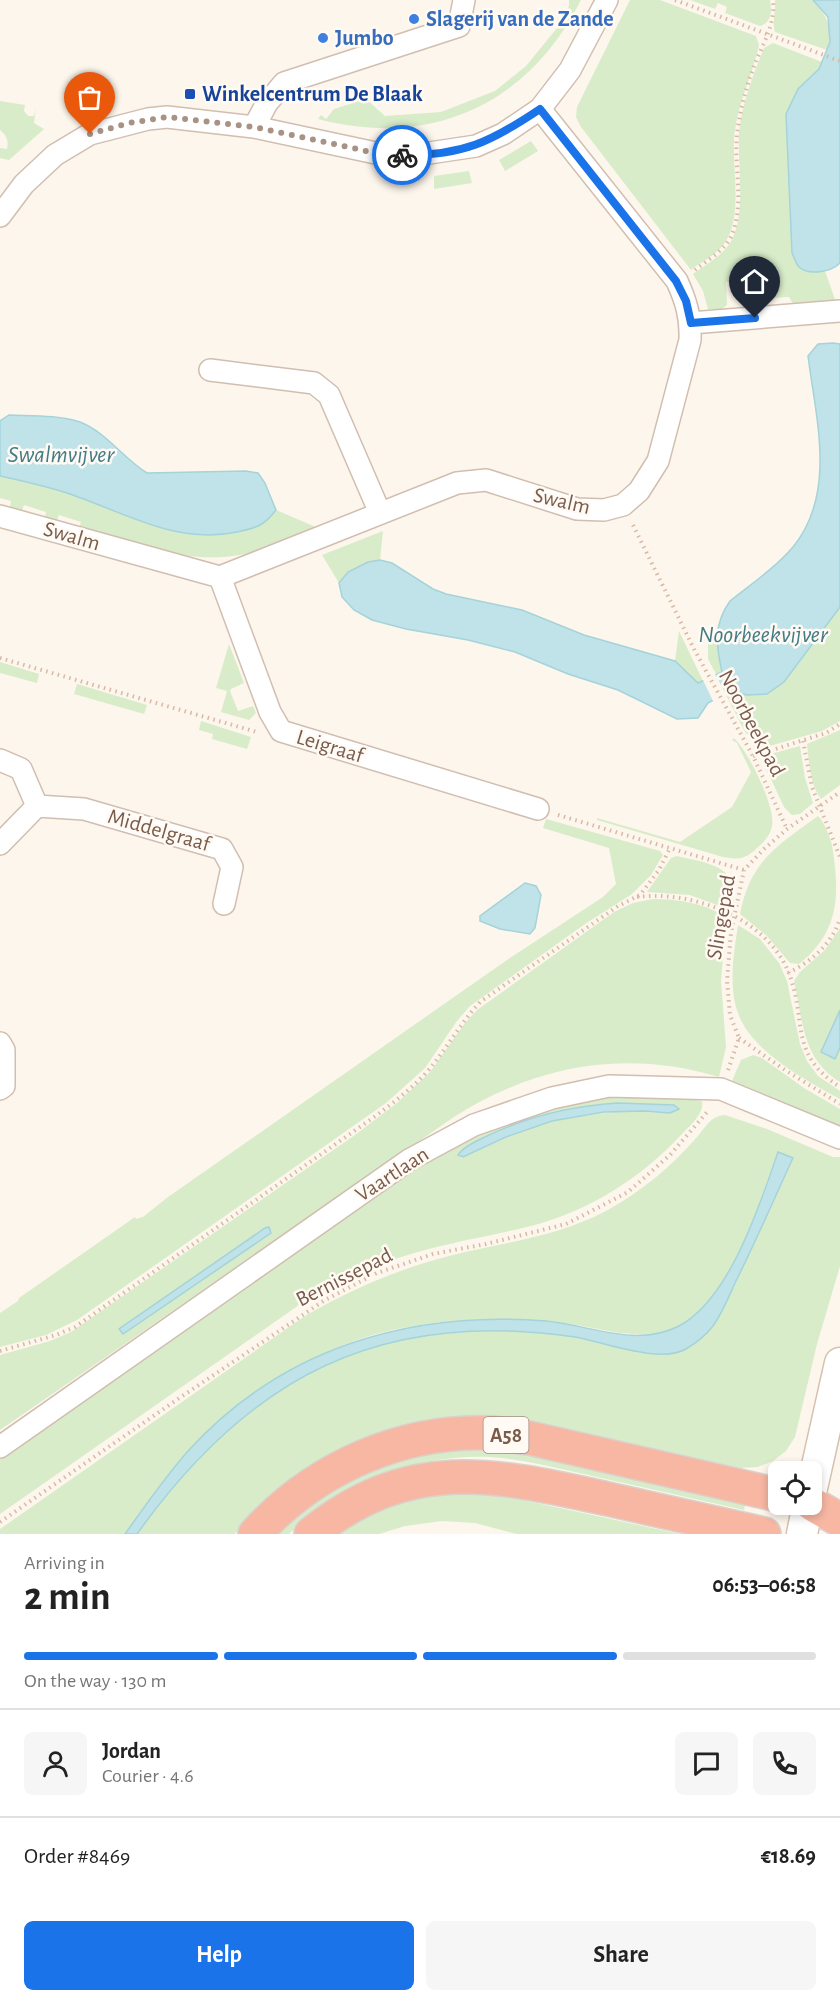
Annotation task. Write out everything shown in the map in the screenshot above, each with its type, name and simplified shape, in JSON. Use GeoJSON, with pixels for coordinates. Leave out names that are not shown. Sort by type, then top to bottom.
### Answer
{"type":"FeatureCollection","features":[{"type":"Feature","properties":{"kind":"highway","name":"A58"},"geometry":{"type":"LineString","coordinates":[[255,1534],[271,1516],[300,1491],[332,1471],[393,1446],[426,1438],[458,1435],[492,1433],[529,1438],[768,1494]]}},
{"type":"Feature","properties":{"kind":"highway","name":"A58"},"geometry":{"type":"LineString","coordinates":[[311,1534],[334,1516],[364,1498],[393,1487],[429,1480],[482,1476],[547,1485],[764,1534]]}},
{"type":"Feature","properties":{"kind":"highway"},"geometry":{"type":"LineString","coordinates":[[822,1510],[840,1520]]}},
{"type":"Feature","properties":{"kind":"main road"},"geometry":{"type":"LineString","coordinates":[[818,1461],[840,1363]]}},
{"type":"Feature","properties":{"kind":"main road"},"geometry":{"type":"LineString","coordinates":[[802,1534],[807,1515]]}},
{"type":"Feature","properties":{"kind":"street"},"geometry":{"type":"LineString","coordinates":[[254,127],[267,103],[284,83],[459,26],[464,0]]}},
{"type":"Feature","properties":{"kind":"street"},"geometry":{"type":"LineString","coordinates":[[0,216],[24,184],[55,155],[90,134],[129,123],[167,117],[254,127],[385,155],[416,156],[476,146],[503,134],[540,109],[570,69],[607,0]]}},
{"type":"Feature","properties":{"kind":"street","name":"Swalm"},"geometry":{"type":"LineString","coordinates":[[0,516],[220,577],[457,483],[486,480],[577,509],[604,510],[623,505],[639,491],[658,461],[690,340],[691,323],[686,301],[676,281],[540,109]]}},
{"type":"Feature","properties":{"kind":"street"},"geometry":{"type":"LineString","coordinates":[[691,323],[840,311]]}},
{"type":"Feature","properties":{"kind":"street"},"geometry":{"type":"LineString","coordinates":[[210,370],[314,383],[329,395],[380,513]]}},
{"type":"Feature","properties":{"kind":"street","name":"Leigraaf"},"geometry":{"type":"LineString","coordinates":[[220,577],[270,712],[281,731],[538,808]]}},
{"type":"Feature","properties":{"kind":"street"},"geometry":{"type":"LineString","coordinates":[[0,760],[21,769],[37,806],[0,844]]}},
{"type":"Feature","properties":{"kind":"street","name":"Middelgraaf"},"geometry":{"type":"LineString","coordinates":[[37,806],[84,808],[222,849],[232,867],[224,904]]}},
{"type":"Feature","properties":{"kind":"street"},"geometry":{"type":"LineString","coordinates":[[0,1043],[4,1050],[4,1086],[0,1089]]}},
{"type":"Feature","properties":{"kind":"street","name":"Vaartlaan"},"geometry":{"type":"LineString","coordinates":[[0,1447],[409,1160],[474,1125],[552,1098],[609,1086],[718,1096],[840,1138]]}},
{"type":"Feature","properties":{"kind":"path"},"geometry":{"type":"LineString","coordinates":[[675,0],[840,61]]}},
{"type":"Feature","properties":{"kind":"path"},"geometry":{"type":"LineString","coordinates":[[676,281],[722,250],[733,231],[738,189],[737,129],[752,71],[772,21],[773,0]]}},
{"type":"Feature","properties":{"kind":"path","name":"Noorbeekpad"},"geometry":{"type":"LineString","coordinates":[[623,505],[709,675],[753,756],[787,829]]}},
{"type":"Feature","properties":{"kind":"path"},"geometry":{"type":"LineString","coordinates":[[0,658],[256,732],[281,731]]}},
{"type":"Feature","properties":{"kind":"path"},"geometry":{"type":"LineString","coordinates":[[753,756],[826,733],[840,724]]}},
{"type":"Feature","properties":{"kind":"path"},"geometry":{"type":"LineString","coordinates":[[803,741],[808,772],[840,857]]}},
{"type":"Feature","properties":{"kind":"path","name":"Slingepad"},"geometry":{"type":"LineString","coordinates":[[739,1038],[730,1015],[727,981],[731,932],[744,870],[787,829],[840,792]]}},
{"type":"Feature","properties":{"kind":"path"},"geometry":{"type":"LineString","coordinates":[[538,808],[744,870]]}},
{"type":"Feature","properties":{"kind":"path"},"geometry":{"type":"LineString","coordinates":[[0,1351],[56,1335],[75,1327],[403,1095],[426,1072],[463,1020],[480,1002],[618,906],[636,897],[659,870],[670,848]]}},
{"type":"Feature","properties":{"kind":"path"},"geometry":{"type":"LineString","coordinates":[[636,897],[651,895],[685,898],[703,903],[734,917],[756,931],[771,945],[788,973],[806,1051],[818,1070],[840,1087]]}},
{"type":"Feature","properties":{"kind":"path"},"geometry":{"type":"LineString","coordinates":[[788,973],[805,963],[824,945],[840,918]]}},
{"type":"Feature","properties":{"kind":"path"},"geometry":{"type":"LineString","coordinates":[[718,1096],[739,1038],[840,1104]]}},
{"type":"Feature","properties":{"kind":"path","name":"Bernissepad"},"geometry":{"type":"LineString","coordinates":[[0,1522],[325,1300],[377,1273],[433,1254],[486,1244],[566,1224],[628,1192],[670,1155],[718,1096]]}},
{"type":"Feature","properties":{"kind":"green space"},"geometry":{"type":"Polygon","coordinates":[[[569,0],[581,0],[559,36],[534,67],[505,91],[472,110],[437,122],[399,128],[360,127],[318,119],[321,115],[326,119],[334,109],[366,99],[385,116],[441,112],[495,91],[526,66],[557,28],[569,6],[569,0]]]}},
{"type":"Feature","properties":{"kind":"green space"},"geometry":{"type":"Polygon","coordinates":[[[630,0],[660,0],[756,36],[759,45],[735,130],[734,219],[721,248],[691,270],[581,127],[576,117],[577,107],[630,0]]]}},
{"type":"Feature","properties":{"kind":"green space"},"geometry":{"type":"Polygon","coordinates":[[[690,0],[770,0],[771,12],[767,22],[760,26],[725,13],[727,7],[718,3],[715,9],[690,0]]]}},
{"type":"Feature","properties":{"kind":"green space"},"geometry":{"type":"Polygon","coordinates":[[[775,0],[813,0],[822,11],[830,29],[827,50],[775,32],[775,0]]]}},
{"type":"Feature","properties":{"kind":"green space"},"geometry":{"type":"Polygon","coordinates":[[[773,43],[822,62],[819,69],[798,89],[786,114],[792,253],[801,267],[813,271],[825,271],[836,302],[793,304],[789,297],[747,299],[742,297],[741,282],[726,282],[727,305],[722,309],[708,309],[703,291],[693,274],[726,248],[737,226],[740,200],[740,121],[764,48],[773,43]]]}},
{"type":"Feature","properties":{"kind":"green space"},"geometry":{"type":"Polygon","coordinates":[[[0,101],[25,105],[24,111],[28,116],[34,116],[36,107],[34,123],[44,129],[9,160],[0,158],[0,148],[7,149],[8,143],[0,130],[0,101]]]}},
{"type":"Feature","properties":{"kind":"green space"},"geometry":{"type":"Polygon","coordinates":[[[531,141],[538,151],[505,171],[499,160],[531,141]]]}},
{"type":"Feature","properties":{"kind":"green space"},"geometry":{"type":"Polygon","coordinates":[[[469,171],[472,183],[434,189],[434,176],[469,171]]]}},
{"type":"Feature","properties":{"kind":"green space"},"geometry":{"type":"Polygon","coordinates":[[[0,476],[59,490],[150,524],[192,534],[214,535],[249,529],[259,526],[276,510],[318,528],[273,546],[245,554],[224,557],[182,555],[140,546],[79,528],[81,522],[59,515],[57,521],[45,518],[46,512],[24,505],[22,511],[10,507],[11,501],[0,498],[0,476]]]}},
{"type":"Feature","properties":{"kind":"green space"},"geometry":{"type":"Polygon","coordinates":[[[383,531],[380,560],[357,567],[339,583],[322,555],[383,531]]]}},
{"type":"Feature","properties":{"kind":"green space"},"geometry":{"type":"Polygon","coordinates":[[[840,607],[840,721],[822,731],[756,750],[725,693],[732,690],[746,695],[784,682],[840,607]]]}},
{"type":"Feature","properties":{"kind":"green space"},"geometry":{"type":"Polygon","coordinates":[[[679,631],[703,681],[698,683],[675,661],[679,631]]]}},
{"type":"Feature","properties":{"kind":"green space"},"geometry":{"type":"Polygon","coordinates":[[[708,631],[716,633],[722,672],[716,674],[708,659],[708,631]]]}},
{"type":"Feature","properties":{"kind":"green space"},"geometry":{"type":"Polygon","coordinates":[[[229,644],[244,683],[230,691],[238,711],[253,706],[256,713],[249,720],[221,712],[227,691],[216,688],[229,644]]]}},
{"type":"Feature","properties":{"kind":"green space"},"geometry":{"type":"Polygon","coordinates":[[[0,662],[39,674],[37,683],[0,673],[0,662]]]}},
{"type":"Feature","properties":{"kind":"green space"},"geometry":{"type":"Polygon","coordinates":[[[77,684],[147,705],[144,714],[74,694],[77,684]]]}},
{"type":"Feature","properties":{"kind":"green space"},"geometry":{"type":"Polygon","coordinates":[[[201,721],[251,737],[247,749],[212,739],[213,734],[199,730],[201,721]]]}},
{"type":"Feature","properties":{"kind":"green space"},"geometry":{"type":"Polygon","coordinates":[[[840,730],[840,785],[821,799],[812,780],[807,744],[840,730]]]}},
{"type":"Feature","properties":{"kind":"green space"},"geometry":{"type":"Polygon","coordinates":[[[734,738],[760,780],[772,817],[772,826],[768,836],[749,854],[737,858],[723,857],[597,820],[597,818],[680,842],[732,807],[751,772],[737,743],[732,740],[734,738]]]}},
{"type":"Feature","properties":{"kind":"green space"},"geometry":{"type":"Polygon","coordinates":[[[800,746],[805,778],[813,803],[800,814],[792,815],[784,807],[762,760],[767,755],[800,746]]]}},
{"type":"Feature","properties":{"kind":"green space"},"geometry":{"type":"Polygon","coordinates":[[[818,816],[825,826],[832,845],[836,880],[834,911],[830,925],[813,951],[799,964],[790,963],[767,936],[740,914],[751,881],[767,856],[818,816]]]}},
{"type":"Feature","properties":{"kind":"green space"},"geometry":{"type":"Polygon","coordinates":[[[546,819],[660,851],[663,855],[651,875],[632,894],[585,924],[470,1006],[425,1068],[386,1103],[77,1320],[46,1335],[0,1347],[0,1313],[19,1298],[135,1217],[136,1219],[143,1217],[168,1197],[507,960],[603,897],[616,884],[609,848],[543,828],[546,819]]]}},
{"type":"Feature","properties":{"kind":"green space"},"geometry":{"type":"Polygon","coordinates":[[[677,856],[718,867],[730,878],[733,885],[728,907],[725,908],[690,895],[647,892],[671,858],[677,856]]]}},
{"type":"Feature","properties":{"kind":"green space"},"geometry":{"type":"Polygon","coordinates":[[[653,899],[691,903],[710,909],[726,918],[721,981],[726,1047],[719,1077],[649,1064],[582,1067],[549,1074],[485,1099],[454,1117],[0,1430],[0,1355],[50,1341],[71,1332],[355,1135],[397,1103],[430,1072],[477,1010],[614,912],[633,903],[653,899]]]}},
{"type":"Feature","properties":{"kind":"green space"},"geometry":{"type":"Polygon","coordinates":[[[738,925],[760,939],[779,963],[787,981],[800,1044],[807,1061],[818,1076],[840,1091],[840,1099],[781,1063],[755,1040],[745,1027],[738,1013],[733,992],[738,925]]]}},
{"type":"Feature","properties":{"kind":"green space"},"geometry":{"type":"Polygon","coordinates":[[[840,928],[840,1010],[837,1015],[835,1059],[840,1048],[840,1082],[827,1073],[811,1050],[802,1024],[794,981],[800,972],[825,950],[840,928]]]}},
{"type":"Feature","properties":{"kind":"green space"},"geometry":{"type":"Polygon","coordinates":[[[753,1055],[762,1058],[804,1088],[840,1109],[840,1126],[732,1081],[741,1060],[753,1055]]]}},
{"type":"Feature","properties":{"kind":"green space"},"geometry":{"type":"Polygon","coordinates":[[[611,1096],[674,1097],[702,1101],[696,1120],[649,1165],[613,1191],[552,1220],[398,1258],[323,1292],[299,1305],[0,1514],[0,1457],[451,1146],[528,1111],[611,1096]],[[617,1103],[555,1112],[516,1124],[478,1141],[460,1151],[461,1158],[517,1133],[552,1121],[617,1111],[670,1113],[678,1109],[674,1105],[617,1103]]]}},
{"type":"Feature","properties":{"kind":"green space"},"geometry":{"type":"Polygon","coordinates":[[[725,1115],[767,1129],[833,1157],[840,1157],[840,1266],[817,1344],[795,1437],[786,1451],[773,1461],[768,1461],[758,1467],[741,1468],[638,1447],[354,1443],[320,1460],[289,1481],[235,1534],[137,1534],[180,1479],[226,1432],[274,1395],[325,1365],[380,1345],[440,1333],[505,1331],[575,1337],[646,1353],[674,1353],[689,1347],[707,1333],[720,1316],[793,1159],[778,1152],[744,1242],[720,1287],[707,1305],[691,1319],[674,1328],[658,1333],[641,1334],[555,1322],[472,1320],[415,1326],[361,1339],[327,1352],[267,1385],[229,1412],[178,1463],[125,1534],[0,1534],[0,1529],[305,1316],[359,1288],[414,1266],[550,1233],[606,1211],[667,1168],[716,1117],[725,1115]]]}},
{"type":"Feature","properties":{"kind":"green space"},"geometry":{"type":"Polygon","coordinates":[[[470,1441],[747,1495],[744,1510],[548,1466],[504,1458],[461,1457],[407,1467],[382,1476],[333,1500],[289,1534],[266,1534],[357,1467],[470,1441]]]}},
{"type":"Feature","properties":{"kind":"green space"},"geometry":{"type":"Polygon","coordinates":[[[454,1490],[505,1496],[680,1534],[517,1534],[475,1523],[442,1521],[405,1526],[379,1534],[326,1534],[365,1510],[454,1490]]]}},
{"type":"Feature","properties":{"kind":"water"},"geometry":{"type":"Polygon","coordinates":[[[813,0],[840,0],[840,263],[820,272],[803,270],[792,253],[786,114],[798,89],[819,69],[830,42],[828,17],[813,0]]]}},
{"type":"Feature","properties":{"kind":"water","name":"Noorbeekvijver"},"geometry":{"type":"Polygon","coordinates":[[[818,344],[840,344],[840,607],[784,682],[767,694],[746,695],[732,690],[708,703],[698,718],[677,719],[618,690],[568,674],[515,652],[372,620],[354,610],[342,597],[339,583],[348,572],[368,562],[380,560],[392,563],[433,589],[446,594],[522,610],[584,635],[675,661],[698,683],[722,672],[717,635],[725,610],[730,601],[771,569],[793,547],[807,526],[815,503],[820,455],[808,356],[818,344]]]}},
{"type":"Feature","properties":{"kind":"water","name":"Swalmvijver"},"geometry":{"type":"Polygon","coordinates":[[[9,415],[54,417],[80,422],[98,432],[147,473],[246,471],[258,473],[265,483],[276,510],[259,526],[249,529],[214,535],[192,534],[150,524],[59,490],[0,476],[0,421],[9,415]]]}},
{"type":"Feature","properties":{"kind":"water"},"geometry":{"type":"Polygon","coordinates":[[[525,883],[536,886],[541,895],[535,928],[530,934],[500,929],[480,921],[480,916],[525,883]]]}},
{"type":"Feature","properties":{"kind":"water"},"geometry":{"type":"Polygon","coordinates":[[[840,1010],[840,1048],[835,1059],[821,1052],[840,1010]]]}},
{"type":"Feature","properties":{"kind":"water"},"geometry":{"type":"Polygon","coordinates":[[[617,1103],[674,1105],[679,1109],[670,1113],[604,1112],[552,1121],[506,1137],[463,1157],[458,1155],[478,1140],[533,1118],[566,1110],[617,1103]]]}},
{"type":"Feature","properties":{"kind":"water"},"geometry":{"type":"Polygon","coordinates":[[[778,1152],[793,1158],[751,1251],[717,1321],[704,1336],[686,1349],[675,1353],[647,1353],[575,1337],[505,1331],[440,1333],[380,1345],[325,1366],[273,1395],[225,1433],[180,1479],[137,1534],[125,1534],[188,1451],[225,1415],[264,1386],[306,1362],[351,1343],[397,1330],[445,1322],[495,1319],[563,1323],[630,1335],[663,1332],[679,1326],[697,1313],[728,1273],[752,1223],[778,1152]]]}},
{"type":"Feature","properties":{"kind":"water"},"geometry":{"type":"Polygon","coordinates":[[[269,1227],[271,1233],[123,1334],[119,1329],[265,1228],[269,1227]]]}},
{"type":"Feature","properties":{"kind":"pier"},"geometry":{"type":"Polygon","coordinates":[[[714,672],[727,696],[714,703],[702,678],[714,672]]]}},
{"type":"Feature","properties":{"kind":"way so far"},"geometry":{"type":"LineString","coordinates":[[90,134],[129,123],[167,117],[254,127],[385,155],[402,155]]}},
{"type":"Feature","properties":{"kind":"place","name":"Slagerij van de Zande"},"geometry":{"type":"Point","coordinates":[414,19]}},
{"type":"Feature","properties":{"kind":"place","name":"Jumbo"},"geometry":{"type":"Point","coordinates":[323,38]}},
{"type":"Feature","properties":{"kind":"place","name":"Winkelcentrum De Blaak"},"geometry":{"type":"Point","coordinates":[190,94]}},
{"type":"Feature","properties":{"kind":"route"},"geometry":{"type":"LineString","coordinates":[[402,155],[416,156],[476,146],[503,134],[540,109],[676,281],[686,301],[691,323],[755,318]]}}]}
